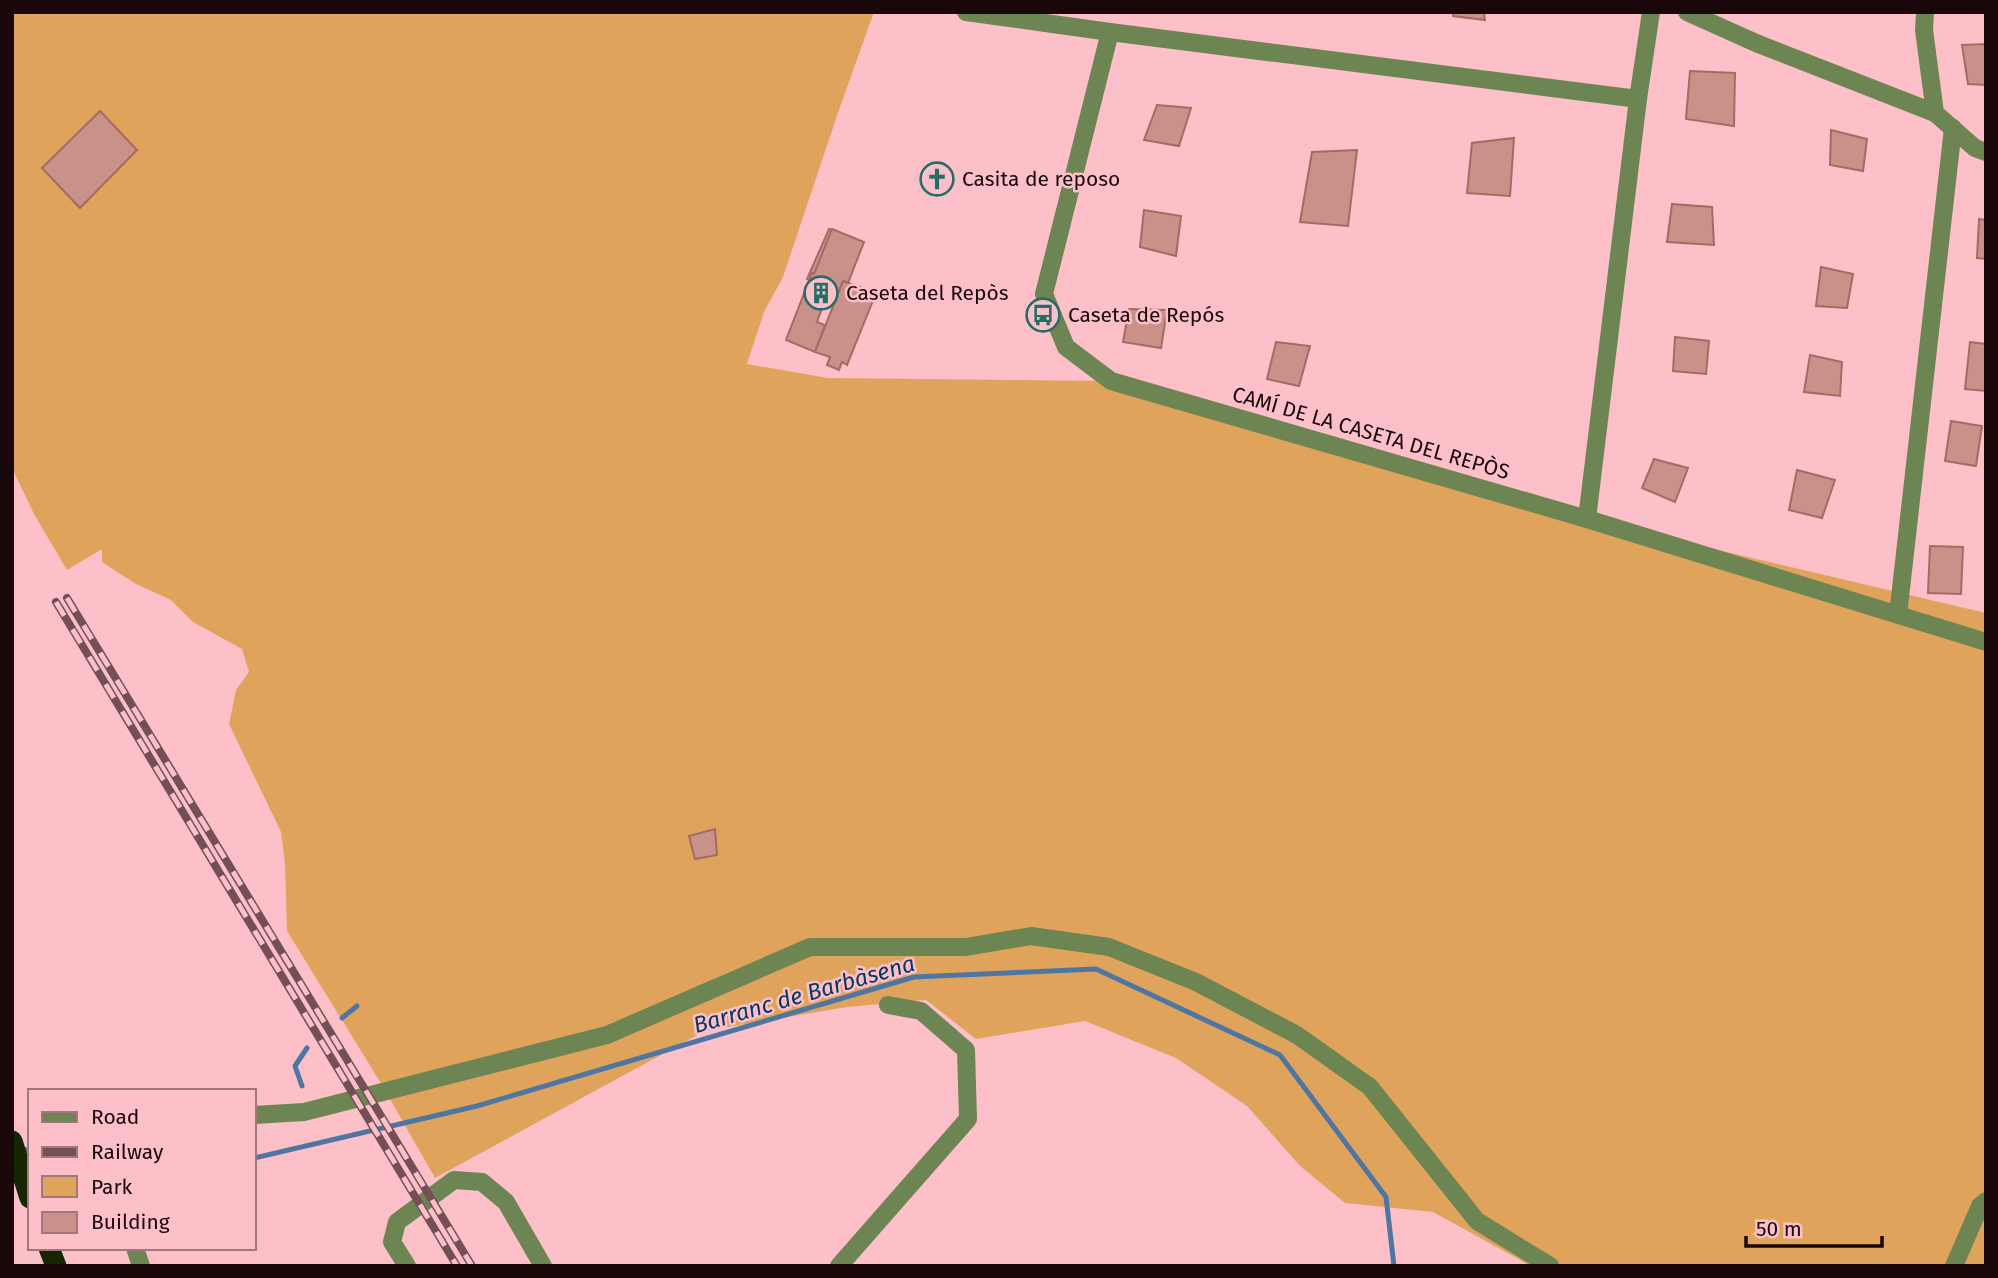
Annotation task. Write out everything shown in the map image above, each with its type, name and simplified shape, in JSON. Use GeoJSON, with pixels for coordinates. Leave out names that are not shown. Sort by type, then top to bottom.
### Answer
{"type":"FeatureCollection","features":[{"type":"Feature","properties":{"kind":"highway"},"geometry":{"type":"LineString","coordinates":[[12,1141],[28,1192]]}},
{"type":"Feature","properties":{"kind":"street"},"geometry":{"type":"LineString","coordinates":[[966,12],[1638,99]]}},
{"type":"Feature","properties":{"kind":"street"},"geometry":{"type":"LineString","coordinates":[[1587,519],[1651,12]]}},
{"type":"Feature","properties":{"kind":"street"},"geometry":{"type":"LineString","coordinates":[[1687,12],[1756,43],[1935,113],[1975,148],[1986,152]]}},
{"type":"Feature","properties":{"kind":"street"},"geometry":{"type":"LineString","coordinates":[[1925,12],[1924,30],[1935,113]]}},
{"type":"Feature","properties":{"kind":"street","name":"CAMÍ DE LA CASETA DEL REPÒS"},"geometry":{"type":"LineString","coordinates":[[1110,32],[1044,294],[1066,347],[1111,382],[1587,519],[1986,642]]}},
{"type":"Feature","properties":{"kind":"street"},"geometry":{"type":"LineString","coordinates":[[1898,615],[1953,128]]}},
{"type":"Feature","properties":{"kind":"street"},"geometry":{"type":"LineString","coordinates":[[256,1115],[304,1112],[607,1035],[810,947],[966,947],[1031,936],[1110,947],[1196,982],[1297,1035],[1370,1087],[1477,1221],[1550,1266]]}},
{"type":"Feature","properties":{"kind":"street"},"geometry":{"type":"LineString","coordinates":[[839,1266],[968,1119],[966,1051],[920,1011],[888,1006]]}},
{"type":"Feature","properties":{"kind":"street"},"geometry":{"type":"LineString","coordinates":[[407,1266],[392,1242],[397,1222],[454,1180],[482,1182],[506,1202],[543,1266]]}},
{"type":"Feature","properties":{"kind":"street"},"geometry":{"type":"LineString","coordinates":[[1954,1266],[1980,1206],[1986,1201]]}},
{"type":"Feature","properties":{"kind":"green space"},"geometry":{"type":"Polygon","coordinates":[[[12,12],[874,12],[783,277],[764,312],[747,364],[828,378],[1111,381],[1587,519],[1986,613],[1986,1266],[1531,1266],[1433,1212],[1345,1203],[1300,1166],[1247,1106],[1176,1058],[1085,1021],[976,1039],[926,1000],[847,1007],[705,1031],[435,1178],[382,1085],[287,931],[281,832],[229,724],[236,690],[249,672],[242,649],[193,622],[171,600],[136,584],[102,562],[102,549],[67,570],[34,514],[12,468],[12,12]]]}},
{"type":"Feature","properties":{"kind":"building"},"geometry":{"type":"Polygon","coordinates":[[[1453,12],[1484,12],[1485,20],[1453,16],[1453,12]]]}},
{"type":"Feature","properties":{"kind":"building"},"geometry":{"type":"Polygon","coordinates":[[[1986,44],[1986,85],[1968,84],[1962,45],[1986,44]]]}},
{"type":"Feature","properties":{"kind":"building"},"geometry":{"type":"Polygon","coordinates":[[[1690,71],[1735,73],[1734,126],[1686,119],[1690,71]]]}},
{"type":"Feature","properties":{"kind":"building"},"geometry":{"type":"Polygon","coordinates":[[[1157,105],[1191,108],[1179,146],[1144,140],[1157,105]]]}},
{"type":"Feature","properties":{"kind":"building"},"geometry":{"type":"Polygon","coordinates":[[[100,111],[137,150],[80,208],[42,168],[100,111]]]}},
{"type":"Feature","properties":{"kind":"building"},"geometry":{"type":"Polygon","coordinates":[[[1831,130],[1867,139],[1863,171],[1830,165],[1831,130]]]}},
{"type":"Feature","properties":{"kind":"building"},"geometry":{"type":"Polygon","coordinates":[[[1514,138],[1510,196],[1467,193],[1472,143],[1514,138]]]}},
{"type":"Feature","properties":{"kind":"building"},"geometry":{"type":"Polygon","coordinates":[[[1357,150],[1348,226],[1300,222],[1312,152],[1357,150]]]}},
{"type":"Feature","properties":{"kind":"building"},"geometry":{"type":"Polygon","coordinates":[[[1672,204],[1712,207],[1714,245],[1667,242],[1672,204]]]}},
{"type":"Feature","properties":{"kind":"building"},"geometry":{"type":"Polygon","coordinates":[[[1144,210],[1181,216],[1176,256],[1140,247],[1144,210]]]}},
{"type":"Feature","properties":{"kind":"building"},"geometry":{"type":"Polygon","coordinates":[[[1979,219],[1986,220],[1986,259],[1977,258],[1979,219]]]}},
{"type":"Feature","properties":{"kind":"building"},"geometry":{"type":"Polygon","coordinates":[[[829,229],[856,241],[834,291],[807,279],[829,229]]]}},
{"type":"Feature","properties":{"kind":"building","name":"Caseta del Repòs"},"geometry":{"type":"Polygon","coordinates":[[[832,229],[864,242],[848,283],[843,281],[833,307],[824,303],[817,322],[825,325],[815,352],[786,340],[832,229]]]}},
{"type":"Feature","properties":{"kind":"building"},"geometry":{"type":"Polygon","coordinates":[[[1821,267],[1853,274],[1847,308],[1816,306],[1821,267]]]}},
{"type":"Feature","properties":{"kind":"building"},"geometry":{"type":"Polygon","coordinates":[[[843,281],[876,293],[847,365],[842,362],[839,370],[827,365],[830,357],[815,352],[843,281]]]}},
{"type":"Feature","properties":{"kind":"building"},"geometry":{"type":"Polygon","coordinates":[[[1129,309],[1167,310],[1161,348],[1123,342],[1129,309]]]}},
{"type":"Feature","properties":{"kind":"building"},"geometry":{"type":"Polygon","coordinates":[[[1675,337],[1709,341],[1706,374],[1673,371],[1675,337]]]}},
{"type":"Feature","properties":{"kind":"building"},"geometry":{"type":"Polygon","coordinates":[[[1276,342],[1310,346],[1299,386],[1267,379],[1276,342]]]}},
{"type":"Feature","properties":{"kind":"building"},"geometry":{"type":"Polygon","coordinates":[[[1970,342],[1986,344],[1986,391],[1965,389],[1970,342]]]}},
{"type":"Feature","properties":{"kind":"building"},"geometry":{"type":"Polygon","coordinates":[[[1810,355],[1842,362],[1840,396],[1804,392],[1810,355]]]}},
{"type":"Feature","properties":{"kind":"building"},"geometry":{"type":"Polygon","coordinates":[[[1951,421],[1982,426],[1976,466],[1945,461],[1951,421]]]}},
{"type":"Feature","properties":{"kind":"building"},"geometry":{"type":"Polygon","coordinates":[[[1654,459],[1688,468],[1675,502],[1642,488],[1654,459]]]}},
{"type":"Feature","properties":{"kind":"building"},"geometry":{"type":"Polygon","coordinates":[[[1797,470],[1835,480],[1822,518],[1789,510],[1797,470]]]}},
{"type":"Feature","properties":{"kind":"building"},"geometry":{"type":"Polygon","coordinates":[[[1930,546],[1963,547],[1961,594],[1928,593],[1930,546]]]}},
{"type":"Feature","properties":{"kind":"building"},"geometry":{"type":"Polygon","coordinates":[[[715,829],[717,855],[695,859],[689,836],[715,829]]]}},
{"type":"Feature","properties":{"kind":"waterway","name":"Barranc de Barbàsena"},"geometry":{"type":"LineString","coordinates":[[256,1158],[477,1106],[914,977],[1096,969],[1280,1055],[1386,1197],[1394,1266]]}},
{"type":"Feature","properties":{"kind":"waterway"},"geometry":{"type":"LineString","coordinates":[[342,1018],[357,1006]]}},
{"type":"Feature","properties":{"kind":"waterway"},"geometry":{"type":"LineString","coordinates":[[302,1086],[295,1066],[307,1048]]}},
{"type":"Feature","properties":{"kind":"waterway","name":"Barranc de Barbàsena"},"geometry":{"type":"LineString","coordinates":[[19,1149],[28,1150]]}},
{"type":"Feature","properties":{"kind":"railway"},"geometry":{"type":"LineString","coordinates":[[67,598],[472,1266]]}},
{"type":"Feature","properties":{"kind":"railway"},"geometry":{"type":"LineString","coordinates":[[56,602],[457,1266]]}},
{"type":"Feature","properties":{"kind":"place","name":"Casita de reposo"},"geometry":{"type":"Point","coordinates":[937,179]}},
{"type":"Feature","properties":{"kind":"place","name":"Caseta del Repòs"},"geometry":{"type":"Point","coordinates":[821,293]}},
{"type":"Feature","properties":{"kind":"place","name":"Caseta de Repós"},"geometry":{"type":"Point","coordinates":[1043,315]}}]}
